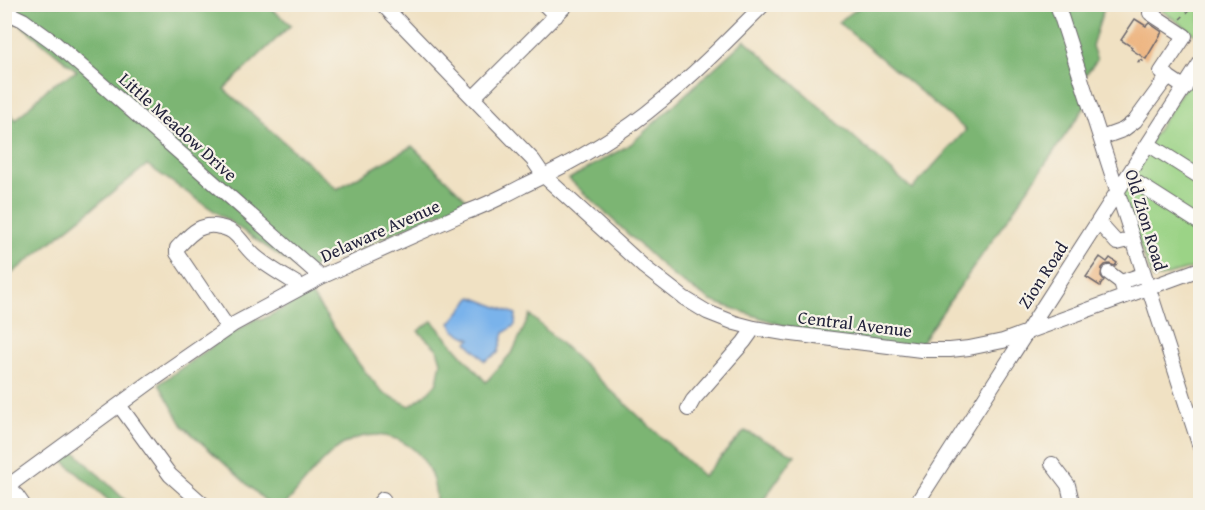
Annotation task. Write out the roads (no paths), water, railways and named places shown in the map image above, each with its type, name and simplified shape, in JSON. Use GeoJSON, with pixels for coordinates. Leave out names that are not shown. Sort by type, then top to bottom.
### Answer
{"type":"FeatureCollection","features":[{"type":"Feature","properties":{"kind":"street","name":"Central Avenue"},"geometry":{"type":"LineString","coordinates":[[382,4],[532,160],[544,176],[677,294],[707,312],[729,320],[754,328],[929,350],[950,350],[1003,341],[1123,289],[1148,288],[1200,269]]}},
{"type":"Feature","properties":{"kind":"street"},"geometry":{"type":"LineString","coordinates":[[544,4],[556,16]]}},
{"type":"Feature","properties":{"kind":"street"},"geometry":{"type":"LineString","coordinates":[[473,98],[567,4]]}},
{"type":"Feature","properties":{"kind":"street","name":"Delaware Avenue"},"geometry":{"type":"LineString","coordinates":[[5,486],[228,328],[321,277],[480,207],[599,147],[660,103],[764,4]]}},
{"type":"Feature","properties":{"kind":"street","name":"Old Zion Road"},"geometry":{"type":"LineString","coordinates":[[1057,4],[1200,447]]}},
{"type":"Feature","properties":{"kind":"street","name":"Little Meadow Drive"},"geometry":{"type":"LineString","coordinates":[[4,12],[23,20],[56,44],[321,277]]}},
{"type":"Feature","properties":{"kind":"street"},"geometry":{"type":"LineString","coordinates":[[1150,13],[1185,36],[1161,72],[1192,85]]}},
{"type":"Feature","properties":{"kind":"street","name":"Zion Road"},"geometry":{"type":"LineString","coordinates":[[915,506],[1148,144],[1192,85],[1200,63]]}},
{"type":"Feature","properties":{"kind":"street"},"geometry":{"type":"LineString","coordinates":[[1101,138],[1123,130],[1135,121],[1168,76]]}},
{"type":"Feature","properties":{"kind":"street"},"geometry":{"type":"LineString","coordinates":[[1148,144],[1200,177]]}},
{"type":"Feature","properties":{"kind":"street"},"geometry":{"type":"LineString","coordinates":[[1128,177],[1200,223]]}},
{"type":"Feature","properties":{"kind":"street"},"geometry":{"type":"LineString","coordinates":[[1098,222],[1117,243],[1133,239]]}},
{"type":"Feature","properties":{"kind":"street"},"geometry":{"type":"LineString","coordinates":[[228,328],[177,253],[177,248],[196,230],[206,225],[226,229],[236,235],[258,258],[302,287]]}},
{"type":"Feature","properties":{"kind":"street"},"geometry":{"type":"LineString","coordinates":[[1108,273],[1123,289],[1144,274]]}},
{"type":"Feature","properties":{"kind":"street"},"geometry":{"type":"LineString","coordinates":[[688,409],[693,400],[754,328]]}},
{"type":"Feature","properties":{"kind":"street"},"geometry":{"type":"LineString","coordinates":[[119,405],[170,475],[205,506]]}},
{"type":"Feature","properties":{"kind":"street"},"geometry":{"type":"LineString","coordinates":[[1052,464],[1068,485],[1073,506]]}},
{"type":"Feature","properties":{"kind":"street"},"geometry":{"type":"LineString","coordinates":[[5,486],[17,496],[24,506]]}},
{"type":"Feature","properties":{"kind":"water"},"geometry":{"type":"Polygon","coordinates":[[[472,297],[516,314],[515,325],[504,333],[498,353],[485,361],[467,342],[471,339],[455,331],[450,323],[472,297]]]}}]}
